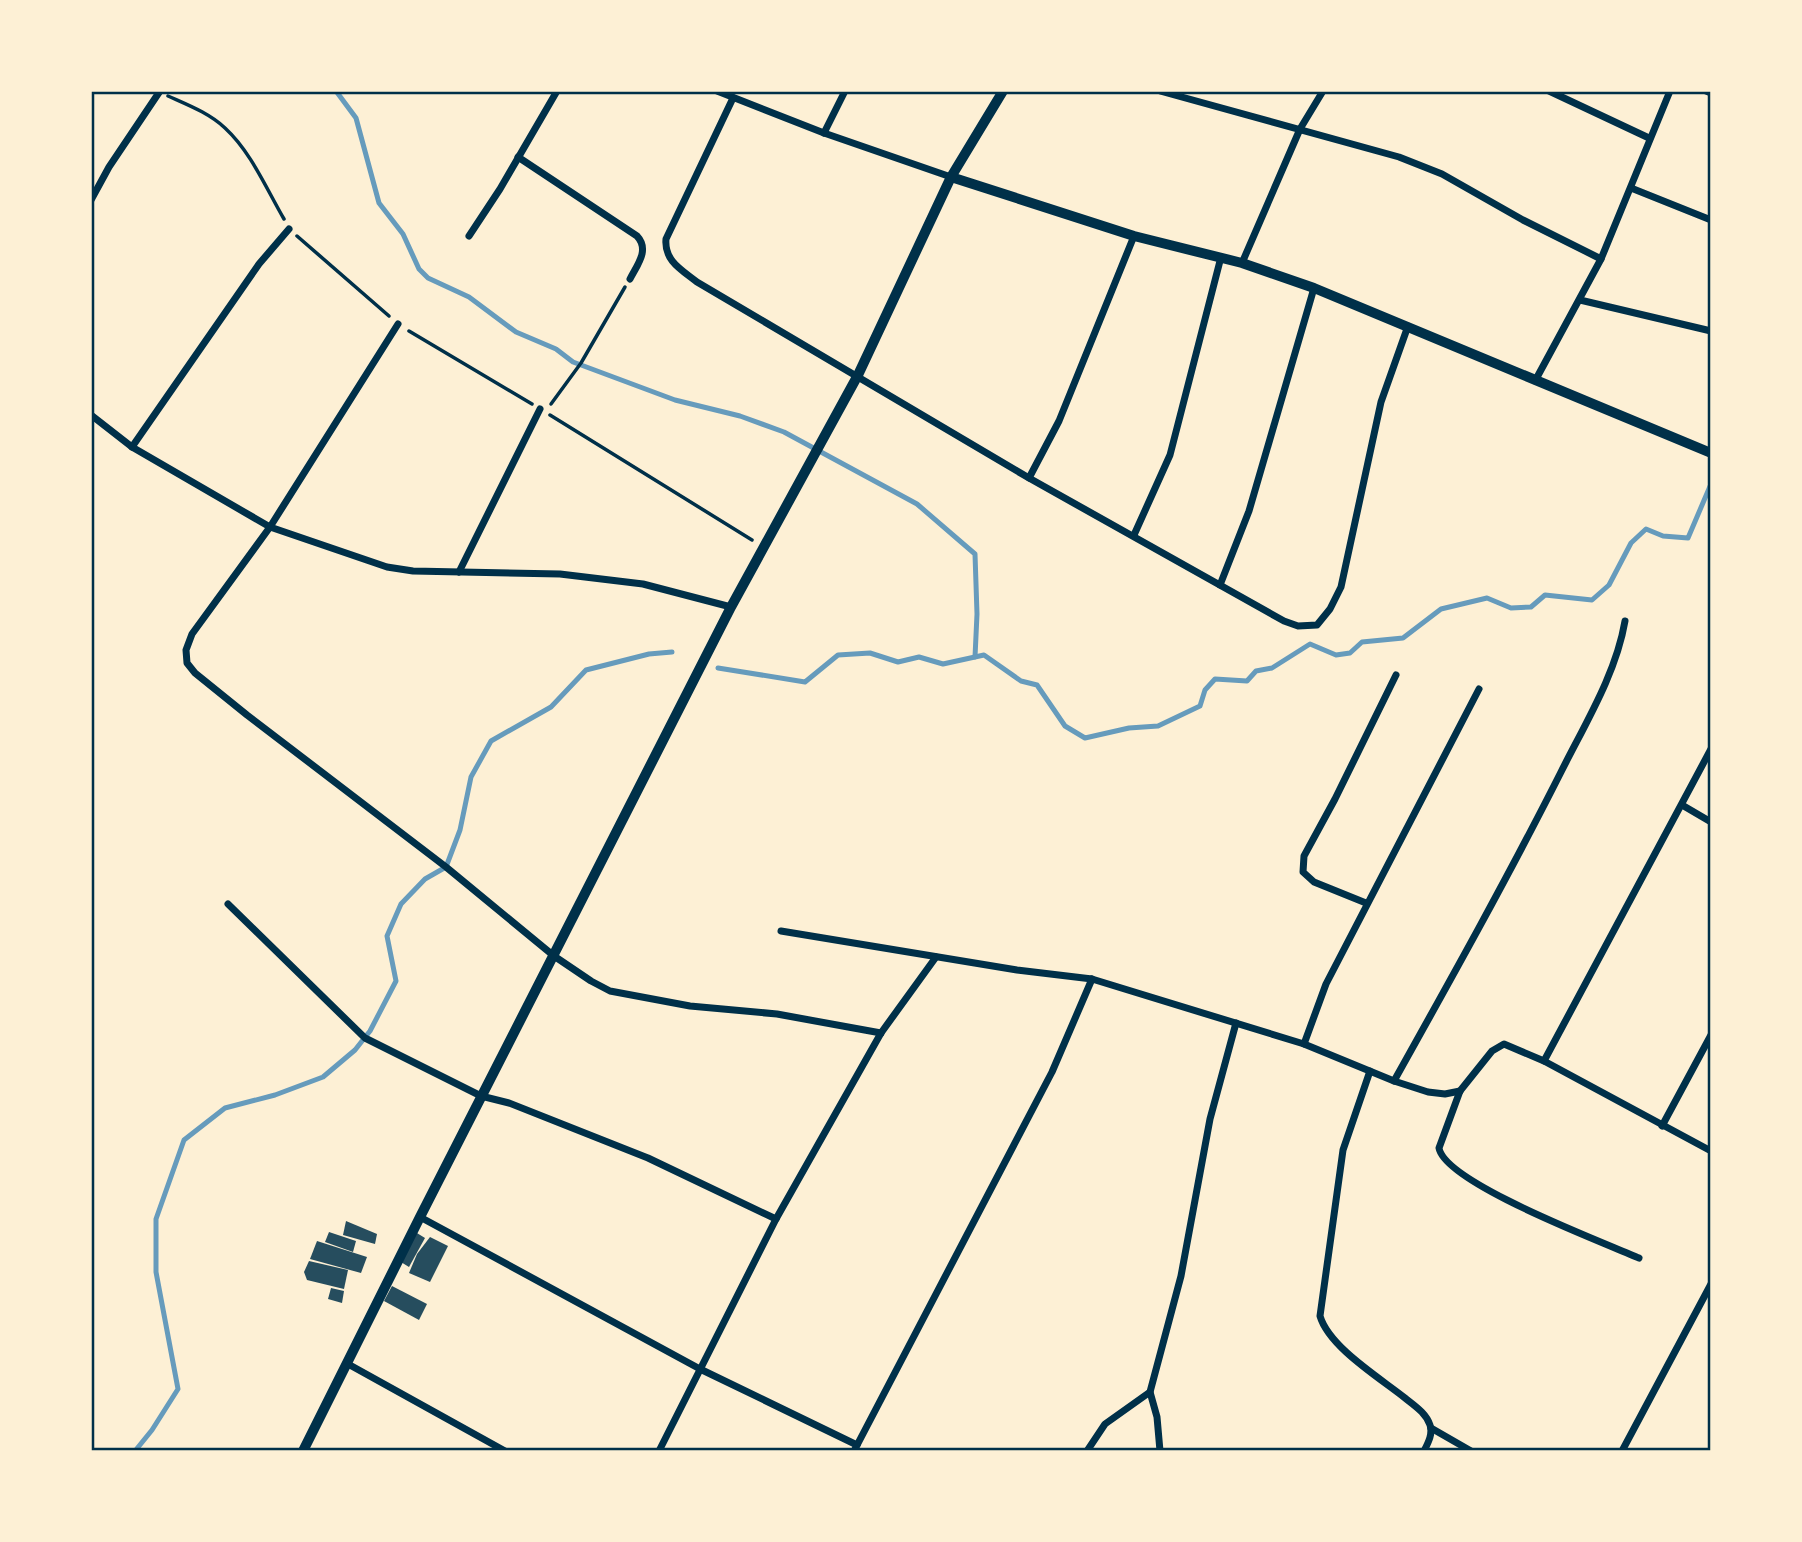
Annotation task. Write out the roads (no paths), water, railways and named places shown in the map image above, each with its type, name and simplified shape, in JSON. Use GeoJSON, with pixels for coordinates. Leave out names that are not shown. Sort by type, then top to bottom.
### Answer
{"type":"FeatureCollection","features":[{"type":"Feature","properties":{"kind":"main road"},"geometry":{"type":"LineString","coordinates":[[303,1451],[731,607],[858,375],[951,177],[1003,91]]}},
{"type":"Feature","properties":{"kind":"main road"},"geometry":{"type":"LineString","coordinates":[[951,177],[1134,236],[1242,263],[1314,288],[1711,453]]}},
{"type":"Feature","properties":{"kind":"street"},"geometry":{"type":"LineString","coordinates":[[91,200],[109,167],[159,91]]}},
{"type":"Feature","properties":{"kind":"street"},"geometry":{"type":"LineString","coordinates":[[469,236],[557,91]]}},
{"type":"Feature","properties":{"kind":"street"},"geometry":{"type":"LineString","coordinates":[[718,91],[824,133],[951,177]]}},
{"type":"Feature","properties":{"kind":"street"},"geometry":{"type":"LineString","coordinates":[[824,133],[845,91]]}},
{"type":"Feature","properties":{"kind":"street"},"geometry":{"type":"LineString","coordinates":[[1160,91],[1399,157],[1432,170],[1601,259]]}},
{"type":"Feature","properties":{"kind":"street"},"geometry":{"type":"LineString","coordinates":[[1242,263],[1300,129],[1323,91]]}},
{"type":"Feature","properties":{"kind":"street"},"geometry":{"type":"LineString","coordinates":[[1549,91],[1649,138]]}},
{"type":"Feature","properties":{"kind":"street"},"geometry":{"type":"LineString","coordinates":[[1535,381],[1601,259],[1670,91]]}},
{"type":"Feature","properties":{"kind":"street"},"geometry":{"type":"LineString","coordinates":[[733,98],[666,239],[665,248],[673,264],[697,282],[1029,478],[1284,621],[1298,626],[1317,625],[1331,610],[1340,587],[1381,402],[1408,326]]}},
{"type":"Feature","properties":{"kind":"street"},"geometry":{"type":"LineString","coordinates":[[518,158],[642,241],[643,253],[629,279]]}},
{"type":"Feature","properties":{"kind":"street"},"geometry":{"type":"LineString","coordinates":[[1631,188],[1711,220]]}},
{"type":"Feature","properties":{"kind":"street"},"geometry":{"type":"LineString","coordinates":[[132,447],[258,264],[289,229]]}},
{"type":"Feature","properties":{"kind":"street"},"geometry":{"type":"LineString","coordinates":[[1029,478],[1059,421],[1134,236]]}},
{"type":"Feature","properties":{"kind":"street"},"geometry":{"type":"LineString","coordinates":[[1134,535],[1170,455],[1221,257]]}},
{"type":"Feature","properties":{"kind":"street"},"geometry":{"type":"LineString","coordinates":[[1220,585],[1249,511],[1314,288]]}},
{"type":"Feature","properties":{"kind":"street"},"geometry":{"type":"LineString","coordinates":[[1580,300],[1711,331]]}},
{"type":"Feature","properties":{"kind":"street"},"geometry":{"type":"LineString","coordinates":[[398,324],[270,527],[192,634],[186,650],[187,663],[195,673],[247,715],[446,867],[554,956],[591,981],[610,991],[690,1006],[777,1014],[881,1033]]}},
{"type":"Feature","properties":{"kind":"street"},"geometry":{"type":"LineString","coordinates":[[459,572],[543,410]]}},
{"type":"Feature","properties":{"kind":"street"},"geometry":{"type":"LineString","coordinates":[[91,415],[132,447],[270,527],[387,567],[413,571],[561,574],[643,584],[731,607]]}},
{"type":"Feature","properties":{"kind":"street"},"geometry":{"type":"LineString","coordinates":[[1394,1082],[1461,962],[1570,753],[1618,653],[1625,621]]}},
{"type":"Feature","properties":{"kind":"street"},"geometry":{"type":"LineString","coordinates":[[1366,903],[1314,881],[1303,872],[1302,864],[1396,675]]}},
{"type":"Feature","properties":{"kind":"street"},"geometry":{"type":"LineString","coordinates":[[1304,1044],[1326,984],[1479,689]]}},
{"type":"Feature","properties":{"kind":"street"},"geometry":{"type":"LineString","coordinates":[[1544,1060],[1711,749]]}},
{"type":"Feature","properties":{"kind":"street"},"geometry":{"type":"LineString","coordinates":[[1682,805],[1711,822]]}},
{"type":"Feature","properties":{"kind":"street"},"geometry":{"type":"LineString","coordinates":[[228,904],[365,1038],[481,1096],[509,1103],[648,1158],[776,1219]]}},
{"type":"Feature","properties":{"kind":"street"},"geometry":{"type":"LineString","coordinates":[[781,931],[1092,979],[1304,1044],[1394,1082],[1428,1092],[1445,1094],[1460,1091]]}},
{"type":"Feature","properties":{"kind":"street"},"geometry":{"type":"LineString","coordinates":[[660,1451],[776,1219],[881,1033],[936,957]]}},
{"type":"Feature","properties":{"kind":"street"},"geometry":{"type":"LineString","coordinates":[[420,1217],[700,1369],[855,1448],[1052,1072],[1092,979]]}},
{"type":"Feature","properties":{"kind":"street"},"geometry":{"type":"LineString","coordinates":[[1160,1451],[1157,1417],[1150,1392],[1181,1276],[1209,1119],[1237,1023]]}},
{"type":"Feature","properties":{"kind":"street"},"geometry":{"type":"LineString","coordinates":[[1662,1126],[1711,1035]]}},
{"type":"Feature","properties":{"kind":"street"},"geometry":{"type":"LineString","coordinates":[[1639,1258],[1529,1210],[1479,1186],[1456,1171],[1440,1156],[1439,1148],[1460,1091],[1498,1046],[1504,1044],[1544,1060],[1711,1151]]}},
{"type":"Feature","properties":{"kind":"street"},"geometry":{"type":"LineString","coordinates":[[1370,1071],[1343,1150],[1320,1316],[1323,1324],[1345,1350],[1422,1412],[1431,1428],[1471,1451]]}},
{"type":"Feature","properties":{"kind":"street"},"geometry":{"type":"LineString","coordinates":[[1622,1451],[1711,1284]]}},
{"type":"Feature","properties":{"kind":"street"},"geometry":{"type":"LineString","coordinates":[[348,1364],[505,1451]]}},
{"type":"Feature","properties":{"kind":"street"},"geometry":{"type":"LineString","coordinates":[[1087,1451],[1105,1424],[1150,1392]]}},
{"type":"Feature","properties":{"kind":"street"},"geometry":{"type":"LineString","coordinates":[[1424,1451],[1430,1440],[1431,1428]]}},
{"type":"Feature","properties":{"kind":"waterway"},"geometry":{"type":"LineString","coordinates":[[336,91],[356,118],[379,203],[403,234],[419,269],[428,278],[469,297],[516,332],[556,349],[573,362],[675,400],[740,416],[784,432],[917,504],[975,554],[975,657]]}},
{"type":"Feature","properties":{"kind":"waterway"},"geometry":{"type":"LineString","coordinates":[[718,668],[805,682],[838,655],[870,653],[898,662],[919,657],[943,664],[984,655],[1021,681],[1037,685],[1065,726],[1085,738],[1129,728],[1158,726],[1200,706],[1205,690],[1215,679],[1247,681],[1256,671],[1272,668],[1310,644],[1336,655],[1350,653],[1362,642],[1403,638],[1441,609],[1487,598],[1511,608],[1531,607],[1545,595],[1592,600],[1609,585],[1631,543],[1646,529],[1663,536],[1688,538],[1711,484]]}},
{"type":"Feature","properties":{"kind":"waterway"},"geometry":{"type":"LineString","coordinates":[[135,1451],[178,1389],[156,1272],[156,1219],[184,1140],[225,1108],[275,1095],[323,1077],[355,1050],[370,1031],[396,981],[387,936],[401,904],[425,879],[446,867],[460,830],[471,777],[491,741],[551,707],[586,670],[649,654],[672,652]]}}]}
